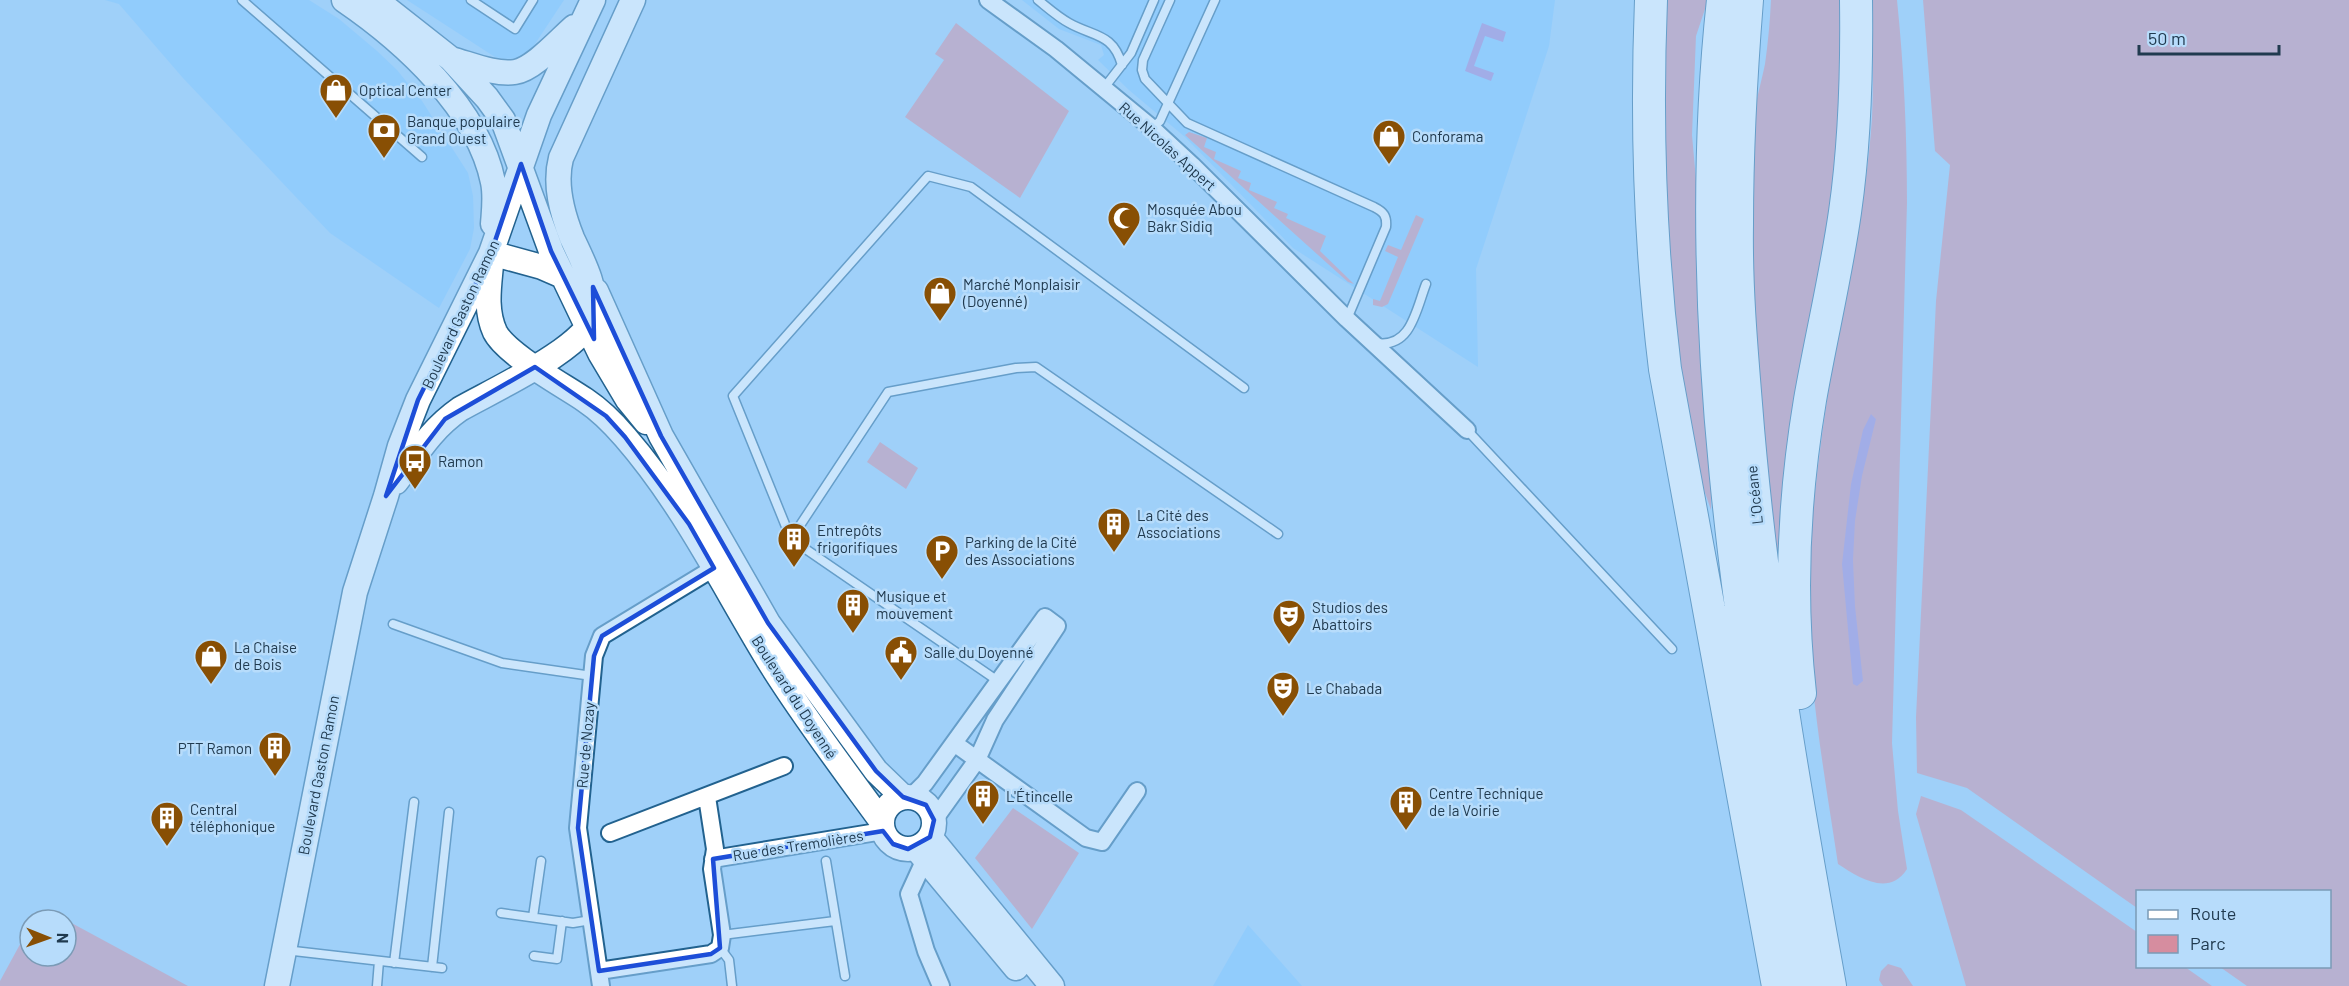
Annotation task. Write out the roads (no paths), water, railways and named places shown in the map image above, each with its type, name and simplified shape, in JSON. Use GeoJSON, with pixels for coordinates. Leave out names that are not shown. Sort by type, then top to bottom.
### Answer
{"type":"FeatureCollection","features":[{"type":"Feature","properties":{"kind":"highway"},"geometry":{"type":"LineString","coordinates":[[1651,0],[1648,88],[1651,213],[1656,291],[1675,424],[1778,986]]}},
{"type":"Feature","properties":{"kind":"highway","name":"L’Océane"},"geometry":{"type":"LineString","coordinates":[[1723,0],[1714,154],[1715,309],[1728,494],[1754,710],[1800,986]]}},
{"type":"Feature","properties":{"kind":"highway","name":"L’Océane"},"geometry":{"type":"LineString","coordinates":[[1748,0],[1738,128],[1737,215],[1742,352],[1756,519],[1770,625],[1804,790]]}},
{"type":"Feature","properties":{"kind":"highway"},"geometry":{"type":"LineString","coordinates":[[1830,986],[1817,870],[1804,790],[1794,606],[1794,551],[1798,495],[1810,402],[1845,214],[1852,159],[1857,65],[1856,0]]}},
{"type":"Feature","properties":{"kind":"main road"},"geometry":{"type":"LineString","coordinates":[[344,0],[368,16],[412,54],[441,86],[470,127],[485,154],[493,182],[495,204],[492,253],[542,267],[565,277]]}},
{"type":"Feature","properties":{"kind":"main road","name":"Boulevard du Doyenné"},"geometry":{"type":"LineString","coordinates":[[376,0],[451,59],[487,98],[503,120],[548,242],[600,353],[628,400],[661,436]]}},
{"type":"Feature","properties":{"kind":"main road"},"geometry":{"type":"LineString","coordinates":[[589,327],[594,314],[593,287],[565,216],[558,183],[559,165],[633,0]]}},
{"type":"Feature","properties":{"kind":"main road"},"geometry":{"type":"LineString","coordinates":[[451,59],[499,71],[514,72],[532,64],[588,10]]}},
{"type":"Feature","properties":{"kind":"main road","name":"Boulevard Gaston Ramon"},"geometry":{"type":"LineString","coordinates":[[277,986],[355,592],[400,446],[418,400],[492,253],[523,172],[551,86],[588,10]]}},
{"type":"Feature","properties":{"kind":"main road","name":"Boulevard du Doyenné"},"geometry":{"type":"LineString","coordinates":[[492,253],[488,301],[492,324],[499,338],[606,416],[625,437],[652,470],[690,524],[772,665],[892,844],[900,848],[926,841]]}},
{"type":"Feature","properties":{"kind":"main road","name":"Boulevard du Doyenné"},"geometry":{"type":"LineString","coordinates":[[593,287],[621,344],[661,436],[768,623],[876,771],[907,797],[926,805],[926,841],[1031,986]]}},
{"type":"Feature","properties":{"kind":"main road","name":"Boulevard Gaston Ramon"},"geometry":{"type":"LineString","coordinates":[[386,496],[417,451],[446,419],[469,403],[536,367],[567,347],[589,327]]}},
{"type":"Feature","properties":{"kind":"main road","name":"Boulevard du Doyenné"},"geometry":{"type":"LineString","coordinates":[[714,567],[723,567],[727,570],[747,603],[768,623]]}},
{"type":"Feature","properties":{"kind":"main road"},"geometry":{"type":"LineString","coordinates":[[882,827],[883,815],[890,804],[907,797]]}},
{"type":"Feature","properties":{"kind":"main road","name":"Boulevard du Doyenné"},"geometry":{"type":"LineString","coordinates":[[926,841],[1052,986]]}},
{"type":"Feature","properties":{"kind":"street","name":"Rue Nicolas Appert"},"geometry":{"type":"LineString","coordinates":[[988,0],[1056,49],[1152,128],[1347,319],[1467,430]]}},
{"type":"Feature","properties":{"kind":"street","name":"Rue de Nozay"},"geometry":{"type":"LineString","coordinates":[[600,979],[578,828],[594,656],[602,636],[714,567]]}},
{"type":"Feature","properties":{"kind":"street"},"geometry":{"type":"LineString","coordinates":[[907,797],[925,783],[1045,617],[1057,626],[995,720],[977,760],[926,841],[909,894],[926,951],[941,986]]}},
{"type":"Feature","properties":{"kind":"street"},"geometry":{"type":"LineString","coordinates":[[998,681],[1014,692]]}},
{"type":"Feature","properties":{"kind":"street"},"geometry":{"type":"LineString","coordinates":[[954,743],[1086,838],[1102,842],[1137,790]]}},
{"type":"Feature","properties":{"kind":"street"},"geometry":{"type":"LineString","coordinates":[[610,833],[784,766]]}},
{"type":"Feature","properties":{"kind":"street","name":"Rue des Tremolières"},"geometry":{"type":"LineString","coordinates":[[707,797],[715,849],[712,869],[721,942]]}},
{"type":"Feature","properties":{"kind":"street","name":"Rue des Tremolières"},"geometry":{"type":"LineString","coordinates":[[713,858],[882,827]]}},
{"type":"Feature","properties":{"kind":"street"},"geometry":{"type":"LineString","coordinates":[[600,979],[711,954],[721,942]]}},
{"type":"Feature","properties":{"kind":"lane"},"geometry":{"type":"LineString","coordinates":[[242,0],[422,157]]}},
{"type":"Feature","properties":{"kind":"lane"},"geometry":{"type":"LineString","coordinates":[[471,0],[515,28],[533,0]]}},
{"type":"Feature","properties":{"kind":"lane"},"geometry":{"type":"LineString","coordinates":[[1038,0],[1065,21],[1110,43],[1118,50],[1122,65]]}},
{"type":"Feature","properties":{"kind":"lane"},"geometry":{"type":"LineString","coordinates":[[1104,88],[1131,53],[1154,0]]}},
{"type":"Feature","properties":{"kind":"lane"},"geometry":{"type":"LineString","coordinates":[[1170,0],[1143,60],[1142,70],[1145,79],[1187,123],[1374,207],[1383,212],[1387,218],[1386,227],[1347,319]]}},
{"type":"Feature","properties":{"kind":"lane"},"geometry":{"type":"LineString","coordinates":[[1152,128],[1160,121],[1215,0]]}},
{"type":"Feature","properties":{"kind":"lane"},"geometry":{"type":"LineString","coordinates":[[998,681],[791,538],[733,396],[928,176],[971,187],[1244,388]]}},
{"type":"Feature","properties":{"kind":"lane"},"geometry":{"type":"LineString","coordinates":[[1373,343],[1388,345],[1402,339],[1409,328],[1426,284]]}},
{"type":"Feature","properties":{"kind":"lane"},"geometry":{"type":"LineString","coordinates":[[791,538],[888,392],[1016,368],[1036,367],[1278,534]]}},
{"type":"Feature","properties":{"kind":"lane"},"geometry":{"type":"LineString","coordinates":[[1467,430],[1672,649]]}},
{"type":"Feature","properties":{"kind":"lane"},"geometry":{"type":"LineString","coordinates":[[393,624],[502,663],[592,676]]}},
{"type":"Feature","properties":{"kind":"lane"},"geometry":{"type":"LineString","coordinates":[[394,963],[414,802]]}},
{"type":"Feature","properties":{"kind":"lane"},"geometry":{"type":"LineString","coordinates":[[432,967],[449,812]]}},
{"type":"Feature","properties":{"kind":"lane"},"geometry":{"type":"LineString","coordinates":[[533,917],[541,861]]}},
{"type":"Feature","properties":{"kind":"lane"},"geometry":{"type":"LineString","coordinates":[[826,861],[844,976]]}},
{"type":"Feature","properties":{"kind":"lane"},"geometry":{"type":"LineString","coordinates":[[501,913],[573,922],[591,920]]}},
{"type":"Feature","properties":{"kind":"lane"},"geometry":{"type":"LineString","coordinates":[[534,956],[557,959],[562,921]]}},
{"type":"Feature","properties":{"kind":"lane"},"geometry":{"type":"LineString","coordinates":[[732,986],[729,960],[721,942],[835,921]]}},
{"type":"Feature","properties":{"kind":"lane"},"geometry":{"type":"LineString","coordinates":[[284,950],[442,968]]}},
{"type":"Feature","properties":{"kind":"lane"},"geometry":{"type":"LineString","coordinates":[[376,986],[380,961]]}},
{"type":"Feature","properties":{"kind":"place","name":"Optical Center"},"geometry":{"type":"Point","coordinates":[336,119]}},
{"type":"Feature","properties":{"kind":"place","name":"Banque populaire Grand Ouest"},"geometry":{"type":"Point","coordinates":[384,159]}},
{"type":"Feature","properties":{"kind":"place","name":"Conforama"},"geometry":{"type":"Point","coordinates":[1389,165]}},
{"type":"Feature","properties":{"kind":"place","name":"Mosquée Abou Bakr Sidiq"},"geometry":{"type":"Point","coordinates":[1124,247]}},
{"type":"Feature","properties":{"kind":"place","name":"Marché Monplaisir (Doyenné)"},"geometry":{"type":"Point","coordinates":[940,322]}},
{"type":"Feature","properties":{"kind":"place","name":"Ramon"},"geometry":{"type":"Point","coordinates":[415,490]}},
{"type":"Feature","properties":{"kind":"place","name":"La Cité des Associations"},"geometry":{"type":"Point","coordinates":[1114,553]}},
{"type":"Feature","properties":{"kind":"place","name":"Entrepôts frigorifiques"},"geometry":{"type":"Point","coordinates":[794,568]}},
{"type":"Feature","properties":{"kind":"place","name":"Parking de la Cité des Associations"},"geometry":{"type":"Point","coordinates":[942,580]}},
{"type":"Feature","properties":{"kind":"place","name":"Musique et mouvement"},"geometry":{"type":"Point","coordinates":[853,634]}},
{"type":"Feature","properties":{"kind":"place","name":"Studios des Abattoirs"},"geometry":{"type":"Point","coordinates":[1289,645]}},
{"type":"Feature","properties":{"kind":"place","name":"Salle du Doyenné"},"geometry":{"type":"Point","coordinates":[901,681]}},
{"type":"Feature","properties":{"kind":"place","name":"La Chaise de Bois"},"geometry":{"type":"Point","coordinates":[211,685]}},
{"type":"Feature","properties":{"kind":"place","name":"Le Chabada"},"geometry":{"type":"Point","coordinates":[1283,717]}},
{"type":"Feature","properties":{"kind":"place","name":"PTT Ramon"},"geometry":{"type":"Point","coordinates":[275,777]}},
{"type":"Feature","properties":{"kind":"place","name":"L'Étincelle"},"geometry":{"type":"Point","coordinates":[983,825]}},
{"type":"Feature","properties":{"kind":"place","name":"Centre Technique de la Voirie"},"geometry":{"type":"Point","coordinates":[1406,831]}},
{"type":"Feature","properties":{"kind":"place","name":"Central téléphonique"},"geometry":{"type":"Point","coordinates":[167,847]}}]}
